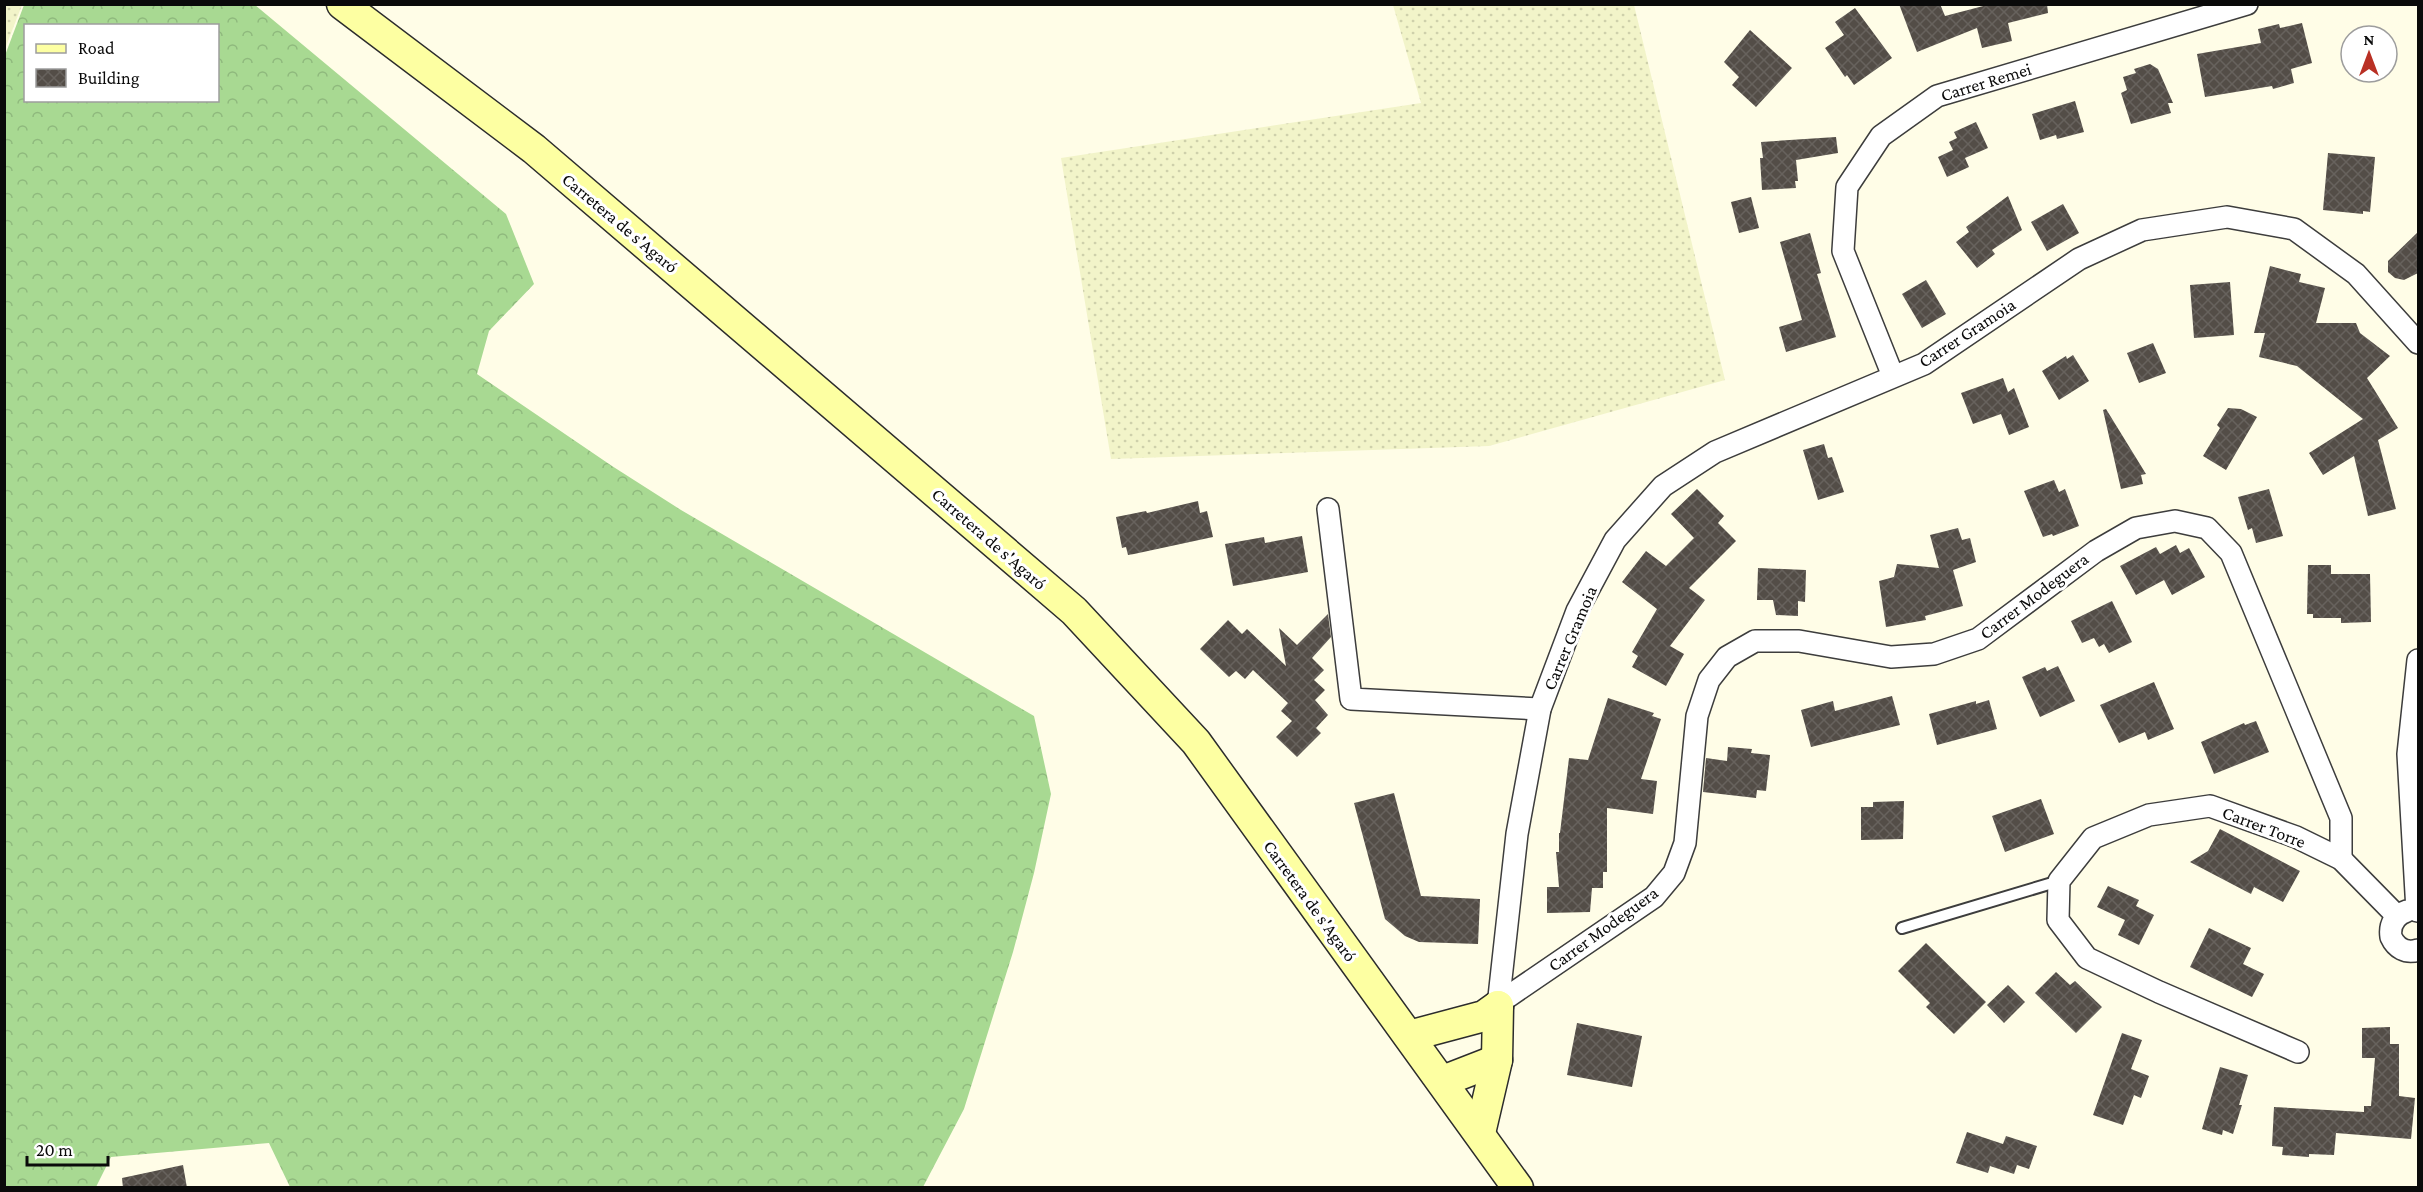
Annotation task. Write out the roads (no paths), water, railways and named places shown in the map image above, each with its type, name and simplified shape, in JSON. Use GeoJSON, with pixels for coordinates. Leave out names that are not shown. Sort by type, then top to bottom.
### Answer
{"type":"FeatureCollection","features":[{"type":"Feature","properties":{"kind":"street","name":"Carretera de s'Agaró"},"geometry":{"type":"LineString","coordinates":[[342,4],[534,149],[1074,611],[1196,742],[1518,1188]]}},
{"type":"Feature","properties":{"kind":"street","name":"Carrer Remei"},"geometry":{"type":"LineString","coordinates":[[1893,376],[1843,251],[1847,187],[1881,136],[1937,96],[2247,4]]}},
{"type":"Feature","properties":{"kind":"street","name":"Carrer Gramoia"},"geometry":{"type":"LineString","coordinates":[[1499,1002],[1517,834],[1540,709],[1577,611],[1615,540],[1663,486],[1715,452],[1924,364],[2079,259],[2142,230],[2227,217],[2294,229],[2356,274],[2418,343]]}},
{"type":"Feature","properties":{"kind":"street","name":"Carrer Gramoia"},"geometry":{"type":"LineString","coordinates":[[1328,509],[1351,699],[1540,709]]}},
{"type":"Feature","properties":{"kind":"street","name":"Carrer Modeguera"},"geometry":{"type":"LineString","coordinates":[[1499,1002],[1654,897],[1674,873],[1685,843],[1697,716],[1709,680],[1727,657],[1755,641],[1799,641],[1891,657],[1934,654],[1978,639],[2096,551],[2136,528],[2175,521],[2207,528],[2231,553],[2341,818],[2341,859]]}},
{"type":"Feature","properties":{"kind":"street"},"geometry":{"type":"LineString","coordinates":[[2418,660],[2408,754],[2410,913],[2391,927],[2393,941],[2405,951],[2418,953]]}},
{"type":"Feature","properties":{"kind":"street","name":"Carrer Torre"},"geometry":{"type":"LineString","coordinates":[[2059,881],[2093,838],[2149,815],[2210,806],[2296,837],[2341,859],[2410,913]]}},
{"type":"Feature","properties":{"kind":"street"},"geometry":{"type":"LineString","coordinates":[[2059,881],[2058,920],[2087,957],[2159,992],[2298,1052]]}},
{"type":"Feature","properties":{"kind":"street"},"geometry":{"type":"LineString","coordinates":[[1409,1036],[1484,1016],[1499,1002]]}},
{"type":"Feature","properties":{"kind":"street"},"geometry":{"type":"LineString","coordinates":[[1480,1133],[1497,1060],[1499,1002]]}},
{"type":"Feature","properties":{"kind":"street"},"geometry":{"type":"LineString","coordinates":[[1438,1075],[1454,1024]]}},
{"type":"Feature","properties":{"kind":"street"},"geometry":{"type":"LineString","coordinates":[[1438,1075],[1497,1060]]}},
{"type":"Feature","properties":{"kind":"lane"},"geometry":{"type":"LineString","coordinates":[[1902,928],[2059,881]]}}]}
